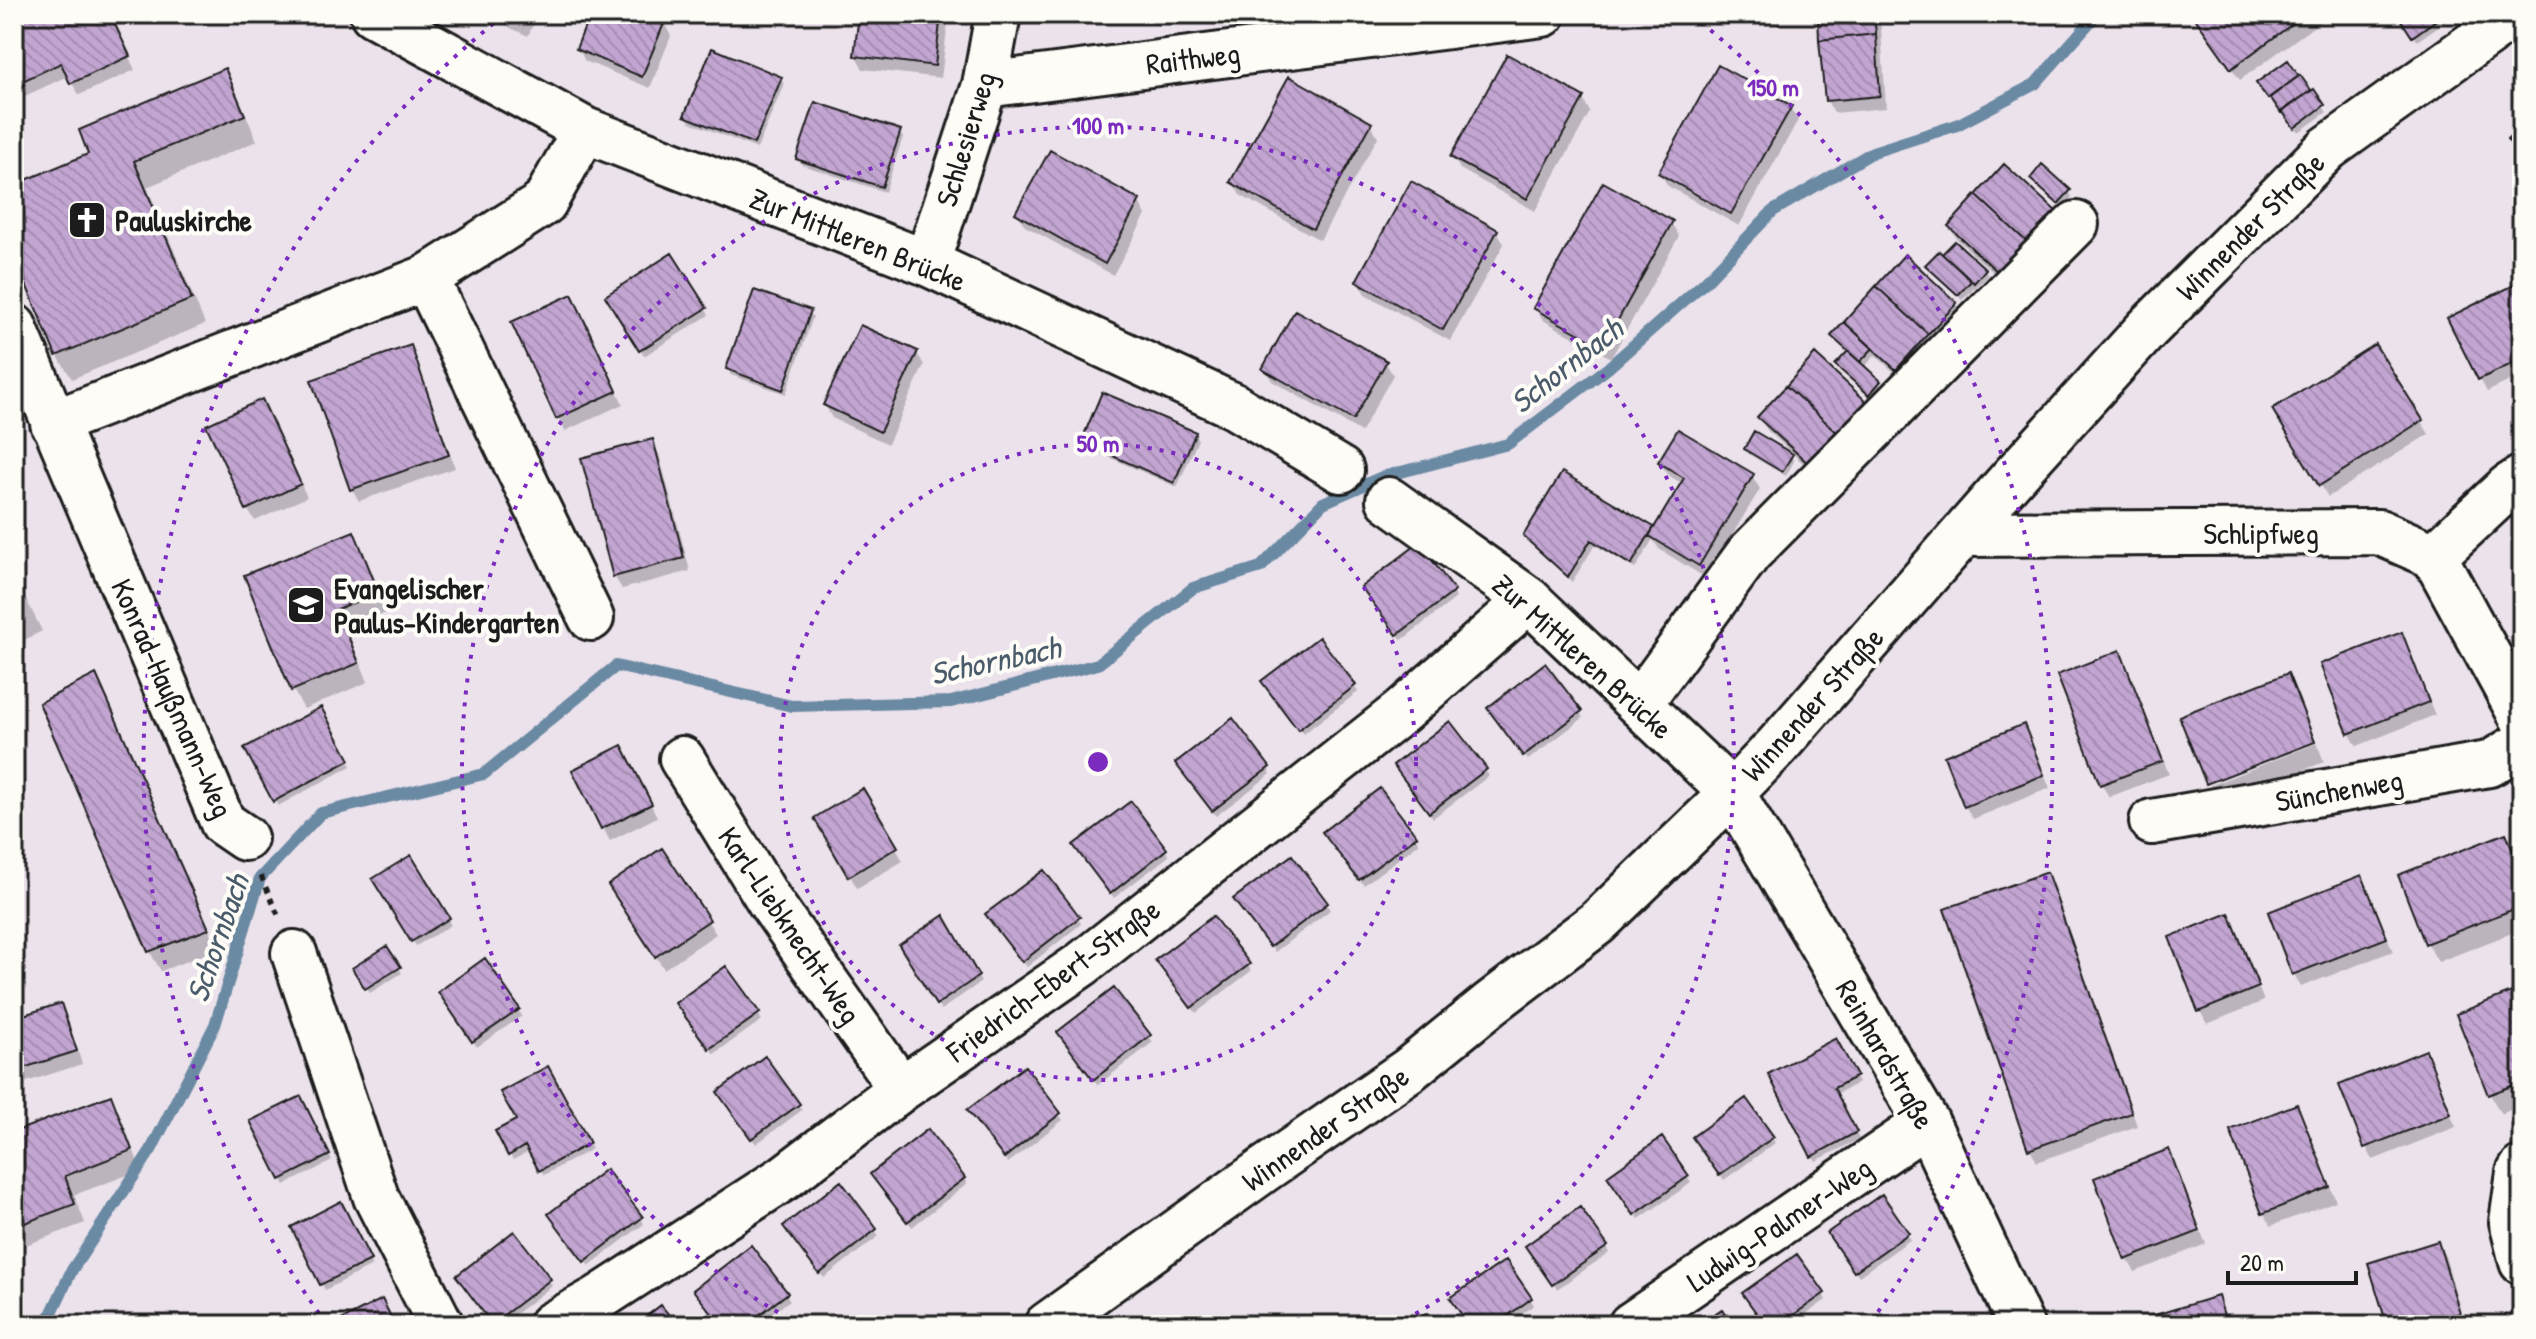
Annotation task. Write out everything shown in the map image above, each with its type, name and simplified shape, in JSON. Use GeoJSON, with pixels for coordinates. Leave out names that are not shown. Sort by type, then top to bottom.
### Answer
{"type":"FeatureCollection","features":[{"type":"Feature","properties":{"kind":"street","name":"Zur Mittleren Brücke"},"geometry":{"type":"LineString","coordinates":[[373,14],[585,130],[927,263],[1234,406],[1341,470]]}},
{"type":"Feature","properties":{"kind":"street","name":"Schlesierweg"},"geometry":{"type":"LineString","coordinates":[[927,263],[985,85],[998,14]]}},
{"type":"Feature","properties":{"kind":"street","name":"Raithweg"},"geometry":{"type":"LineString","coordinates":[[985,85],[1543,14]]}},
{"type":"Feature","properties":{"kind":"street","name":"Winnender Straße"},"geometry":{"type":"LineString","coordinates":[[1047,1325],[1410,1069],[1597,923],[1777,746],[2147,329],[2328,148],[2515,14]]}},
{"type":"Feature","properties":{"kind":"street"},"geometry":{"type":"LineString","coordinates":[[53,423],[426,278],[544,203],[585,130]]}},
{"type":"Feature","properties":{"kind":"street"},"geometry":{"type":"LineString","coordinates":[[1639,704],[1749,553],[2076,224]]}},
{"type":"Feature","properties":{"kind":"street"},"geometry":{"type":"LineString","coordinates":[[426,278],[591,618]]}},
{"type":"Feature","properties":{"kind":"street","name":"Konrad-Haußmann-Weg"},"geometry":{"type":"LineString","coordinates":[[14,327],[223,823],[245,838]]}},
{"type":"Feature","properties":{"kind":"street"},"geometry":{"type":"LineString","coordinates":[[2522,478],[2508,487],[2434,556],[2522,717]]}},
{"type":"Feature","properties":{"kind":"street","name":"Zur Mittleren Brücke"},"geometry":{"type":"LineString","coordinates":[[1389,500],[1529,600],[1732,793]]}},
{"type":"Feature","properties":{"kind":"street","name":"Schlipfweg"},"geometry":{"type":"LineString","coordinates":[[1964,534],[2379,532],[2434,556]]}},
{"type":"Feature","properties":{"kind":"street","name":"Friedrich-Ebert-Straße"},"geometry":{"type":"LineString","coordinates":[[551,1325],[599,1298],[784,1178],[901,1089],[1082,964],[1401,712],[1529,600]]}},
{"type":"Feature","properties":{"kind":"street","name":"Sünchenweg"},"geometry":{"type":"LineString","coordinates":[[2152,822],[2489,764],[2522,744]]}},
{"type":"Feature","properties":{"kind":"street","name":"Karl-Liebknecht-Weg"},"geometry":{"type":"LineString","coordinates":[[682,759],[770,902],[901,1089]]}},
{"type":"Feature","properties":{"kind":"street","name":"Reinhardstraße"},"geometry":{"type":"LineString","coordinates":[[1732,793],[1927,1123],[2021,1325]]}},
{"type":"Feature","properties":{"kind":"street"},"geometry":{"type":"LineString","coordinates":[[294,953],[376,1197],[441,1325]]}},
{"type":"Feature","properties":{"kind":"street","name":"Ludwig-Palmer-Weg"},"geometry":{"type":"LineString","coordinates":[[1631,1325],[1927,1123]]}},
{"type":"Feature","properties":{"kind":"street"},"geometry":{"type":"LineString","coordinates":[[2522,1168],[2512,1222],[2522,1262]]}},
{"type":"Feature","properties":{"kind":"path","name":"Konrad-Haußmann-Weg"},"geometry":{"type":"LineString","coordinates":[[245,838],[294,953]]}},
{"type":"Feature","properties":{"kind":"building"},"geometry":{"type":"Polygon","coordinates":[[[14,14],[87,14],[90,20],[110,14],[130,56],[70,84],[61,63],[14,85],[14,14]]]}},
{"type":"Feature","properties":{"kind":"building"},"geometry":{"type":"Polygon","coordinates":[[[590,14],[648,14],[665,21],[642,77],[576,49],[590,14]]]}},
{"type":"Feature","properties":{"kind":"building"},"geometry":{"type":"Polygon","coordinates":[[[859,14],[941,14],[935,66],[854,56],[859,14]]]}},
{"type":"Feature","properties":{"kind":"building"},"geometry":{"type":"Polygon","coordinates":[[[1818,14],[1874,14],[1876,34],[1819,40],[1818,14]]]}},
{"type":"Feature","properties":{"kind":"building"},"geometry":{"type":"Polygon","coordinates":[[[2192,14],[2306,14],[2231,69],[2192,14]]]}},
{"type":"Feature","properties":{"kind":"building"},"geometry":{"type":"Polygon","coordinates":[[[2409,14],[2443,15],[2412,37],[2401,20],[2409,14]]]}},
{"type":"Feature","properties":{"kind":"building"},"geometry":{"type":"Polygon","coordinates":[[[1876,34],[1880,96],[1825,101],[1819,40],[1876,34]]]}},
{"type":"Feature","properties":{"kind":"building"},"geometry":{"type":"Polygon","coordinates":[[[712,48],[782,77],[754,144],[684,116],[712,48]]]}},
{"type":"Feature","properties":{"kind":"building"},"geometry":{"type":"Polygon","coordinates":[[[1507,54],[1584,97],[1527,199],[1450,157],[1507,54]]]}},
{"type":"Feature","properties":{"kind":"building"},"geometry":{"type":"Polygon","coordinates":[[[2288,60],[2299,76],[2268,99],[2256,83],[2288,60]]]}},
{"type":"Feature","properties":{"kind":"building"},"geometry":{"type":"Polygon","coordinates":[[[1718,65],[1792,106],[1731,214],[1658,173],[1718,65]]]}},
{"type":"Feature","properties":{"kind":"building","name":"Pauluskirche"},"geometry":{"type":"Polygon","coordinates":[[[225,68],[245,115],[134,161],[192,299],[56,356],[14,256],[14,185],[88,154],[79,130],[225,68]]]}},
{"type":"Feature","properties":{"kind":"building"},"geometry":{"type":"Polygon","coordinates":[[[2300,75],[2311,90],[2281,113],[2270,97],[2300,75]]]}},
{"type":"Feature","properties":{"kind":"building"},"geometry":{"type":"Polygon","coordinates":[[[1289,76],[1372,123],[1313,229],[1230,182],[1289,76]]]}},
{"type":"Feature","properties":{"kind":"building"},"geometry":{"type":"Polygon","coordinates":[[[2314,89],[2325,105],[2294,128],[2282,111],[2314,89]]]}},
{"type":"Feature","properties":{"kind":"building"},"geometry":{"type":"Polygon","coordinates":[[[815,102],[901,130],[882,187],[796,159],[815,102]]]}},
{"type":"Feature","properties":{"kind":"building"},"geometry":{"type":"Polygon","coordinates":[[[2522,126],[2522,159],[2507,139],[2522,126]]]}},
{"type":"Feature","properties":{"kind":"building"},"geometry":{"type":"Polygon","coordinates":[[[1050,150],[1140,200],[1105,264],[1015,213],[1050,150]]]}},
{"type":"Feature","properties":{"kind":"building"},"geometry":{"type":"Polygon","coordinates":[[[2004,164],[2057,212],[2028,243],[1976,195],[2004,164]]]}},
{"type":"Feature","properties":{"kind":"building"},"geometry":{"type":"Polygon","coordinates":[[[2042,164],[2071,190],[2058,204],[2030,179],[2042,164]]]}},
{"type":"Feature","properties":{"kind":"building"},"geometry":{"type":"Polygon","coordinates":[[[1411,181],[1498,230],[1443,330],[1356,281],[1411,181]]]}},
{"type":"Feature","properties":{"kind":"building"},"geometry":{"type":"Polygon","coordinates":[[[1603,182],[1673,221],[1603,347],[1533,308],[1603,182]]]}},
{"type":"Feature","properties":{"kind":"building"},"geometry":{"type":"Polygon","coordinates":[[[1976,195],[2028,243],[2000,274],[1948,226],[1976,195]]]}},
{"type":"Feature","properties":{"kind":"building"},"geometry":{"type":"Polygon","coordinates":[[[1955,241],[1986,269],[1974,283],[1942,254],[1955,241]]]}},
{"type":"Feature","properties":{"kind":"building"},"geometry":{"type":"Polygon","coordinates":[[[1939,251],[1971,281],[1958,295],[1925,265],[1939,251]]]}},
{"type":"Feature","properties":{"kind":"building"},"geometry":{"type":"Polygon","coordinates":[[[672,253],[707,308],[639,351],[605,296],[672,253]]]}},
{"type":"Feature","properties":{"kind":"building"},"geometry":{"type":"Polygon","coordinates":[[[1905,254],[1957,303],[1928,334],[1876,286],[1905,254]]]}},
{"type":"Feature","properties":{"kind":"building"},"geometry":{"type":"Polygon","coordinates":[[[2522,281],[2522,359],[2478,380],[2447,318],[2522,281]]]}},
{"type":"Feature","properties":{"kind":"building"},"geometry":{"type":"Polygon","coordinates":[[[1876,286],[1928,334],[1896,370],[1844,322],[1876,286]]]}},
{"type":"Feature","properties":{"kind":"building"},"geometry":{"type":"Polygon","coordinates":[[[754,290],[811,310],[783,390],[726,369],[754,290]]]}},
{"type":"Feature","properties":{"kind":"building"},"geometry":{"type":"Polygon","coordinates":[[[572,294],[617,391],[556,419],[511,322],[572,294]]]}},
{"type":"Feature","properties":{"kind":"building"},"geometry":{"type":"Polygon","coordinates":[[[1295,310],[1387,361],[1353,420],[1262,369],[1295,310]]]}},
{"type":"Feature","properties":{"kind":"building"},"geometry":{"type":"Polygon","coordinates":[[[1844,322],[1873,348],[1860,362],[1831,336],[1844,322]]]}},
{"type":"Feature","properties":{"kind":"building"},"geometry":{"type":"Polygon","coordinates":[[[860,325],[918,351],[880,432],[823,405],[860,325]]]}},
{"type":"Feature","properties":{"kind":"building"},"geometry":{"type":"Polygon","coordinates":[[[2375,344],[2423,420],[2319,486],[2272,409],[2375,344]]]}},
{"type":"Feature","properties":{"kind":"building"},"geometry":{"type":"Polygon","coordinates":[[[411,345],[449,455],[350,490],[311,380],[411,345]]]}},
{"type":"Feature","properties":{"kind":"building"},"geometry":{"type":"Polygon","coordinates":[[[1848,351],[1881,381],[1869,395],[1835,365],[1848,351]]]}},
{"type":"Feature","properties":{"kind":"building"},"geometry":{"type":"Polygon","coordinates":[[[1815,354],[1867,402],[1839,434],[1786,386],[1815,354]]]}},
{"type":"Feature","properties":{"kind":"building"},"geometry":{"type":"Polygon","coordinates":[[[1786,386],[1839,434],[1810,465],[1757,417],[1786,386]]]}},
{"type":"Feature","properties":{"kind":"building"},"geometry":{"type":"Polygon","coordinates":[[[1102,392],[1196,432],[1174,483],[1081,442],[1102,392]]]}},
{"type":"Feature","properties":{"kind":"building"},"geometry":{"type":"Polygon","coordinates":[[[262,399],[301,484],[246,510],[206,425],[262,399]]]}},
{"type":"Feature","properties":{"kind":"building"},"geometry":{"type":"Polygon","coordinates":[[[1678,429],[1754,474],[1699,566],[1649,536],[1684,478],[1658,462],[1678,429]]]}},
{"type":"Feature","properties":{"kind":"building"},"geometry":{"type":"Polygon","coordinates":[[[1754,431],[1793,454],[1782,472],[1744,449],[1754,431]]]}},
{"type":"Feature","properties":{"kind":"building"},"geometry":{"type":"Polygon","coordinates":[[[653,439],[684,558],[613,577],[581,458],[653,439]]]}},
{"type":"Feature","properties":{"kind":"building"},"geometry":{"type":"Polygon","coordinates":[[[1562,472],[1654,527],[1631,565],[1591,540],[1568,577],[1523,536],[1562,472]]]}},
{"type":"Feature","properties":{"kind":"building"},"geometry":{"type":"Polygon","coordinates":[[[354,531],[379,593],[337,609],[359,663],[291,691],[244,575],[354,531]]]}},
{"type":"Feature","properties":{"kind":"building"},"geometry":{"type":"Polygon","coordinates":[[[1419,543],[1455,591],[1397,635],[1361,587],[1419,543]]]}},
{"type":"Feature","properties":{"kind":"building"},"geometry":{"type":"Polygon","coordinates":[[[2402,632],[2429,702],[2348,734],[2320,664],[2402,632]]]}},
{"type":"Feature","properties":{"kind":"building"},"geometry":{"type":"Polygon","coordinates":[[[1319,637],[1356,685],[1298,730],[1261,681],[1319,637]]]}},
{"type":"Feature","properties":{"kind":"building"},"geometry":{"type":"Polygon","coordinates":[[[2120,650],[2163,761],[2100,785],[2057,675],[2120,650]]]}},
{"type":"Feature","properties":{"kind":"building"},"geometry":{"type":"Polygon","coordinates":[[[1545,663],[1582,711],[1523,756],[1487,708],[1545,663]]]}},
{"type":"Feature","properties":{"kind":"building"},"geometry":{"type":"Polygon","coordinates":[[[2288,673],[2315,742],[2206,784],[2179,716],[2288,673]]]}},
{"type":"Feature","properties":{"kind":"building"},"geometry":{"type":"Polygon","coordinates":[[[96,674],[209,929],[148,952],[39,703],[96,674]]]}},
{"type":"Feature","properties":{"kind":"building"},"geometry":{"type":"Polygon","coordinates":[[[321,707],[350,760],[273,802],[244,748],[321,707]]]}},
{"type":"Feature","properties":{"kind":"building"},"geometry":{"type":"Polygon","coordinates":[[[1233,718],[1270,767],[1212,811],[1175,763],[1233,718]]]}},
{"type":"Feature","properties":{"kind":"building"},"geometry":{"type":"Polygon","coordinates":[[[1450,721],[1487,769],[1429,813],[1393,765],[1450,721]]]}},
{"type":"Feature","properties":{"kind":"building"},"geometry":{"type":"Polygon","coordinates":[[[2024,724],[2044,775],[1964,807],[1944,756],[2024,724]]]}},
{"type":"Feature","properties":{"kind":"building"},"geometry":{"type":"Polygon","coordinates":[[[622,745],[652,804],[601,829],[572,770],[622,745]]]}},
{"type":"Feature","properties":{"kind":"building"},"geometry":{"type":"Polygon","coordinates":[[[863,788],[898,847],[848,877],[814,818],[863,788]]]}},
{"type":"Feature","properties":{"kind":"building"},"geometry":{"type":"Polygon","coordinates":[[[1380,788],[1417,836],[1359,880],[1322,832],[1380,788]]]}},
{"type":"Feature","properties":{"kind":"building"},"geometry":{"type":"Polygon","coordinates":[[[1131,801],[1167,849],[1110,894],[1073,845],[1131,801]]]}},
{"type":"Feature","properties":{"kind":"building"},"geometry":{"type":"Polygon","coordinates":[[[2506,833],[2522,872],[2522,906],[2425,944],[2398,875],[2506,833]]]}},
{"type":"Feature","properties":{"kind":"building"},"geometry":{"type":"Polygon","coordinates":[[[662,848],[710,920],[655,957],[608,885],[662,848]]]}},
{"type":"Feature","properties":{"kind":"building"},"geometry":{"type":"Polygon","coordinates":[[[411,855],[450,918],[411,942],[372,879],[411,855]]]}},
{"type":"Feature","properties":{"kind":"building"},"geometry":{"type":"Polygon","coordinates":[[[1292,855],[1328,903],[1270,947],[1233,899],[1292,855]]]}},
{"type":"Feature","properties":{"kind":"building"},"geometry":{"type":"Polygon","coordinates":[[[1044,870],[1080,917],[1022,962],[985,914],[1044,870]]]}},
{"type":"Feature","properties":{"kind":"building"},"geometry":{"type":"Polygon","coordinates":[[[2047,872],[2132,1113],[2028,1150],[1944,909],[2047,872]]]}},
{"type":"Feature","properties":{"kind":"building"},"geometry":{"type":"Polygon","coordinates":[[[2362,875],[2387,938],[2292,975],[2268,912],[2362,875]]]}},
{"type":"Feature","properties":{"kind":"building"},"geometry":{"type":"Polygon","coordinates":[[[2229,913],[2259,987],[2198,1012],[2169,937],[2229,913]]]}},
{"type":"Feature","properties":{"kind":"building"},"geometry":{"type":"Polygon","coordinates":[[[944,915],[979,976],[936,1005],[899,945],[944,915]]]}},
{"type":"Feature","properties":{"kind":"building"},"geometry":{"type":"Polygon","coordinates":[[[1213,916],[1250,964],[1191,1008],[1155,960],[1213,916]]]}},
{"type":"Feature","properties":{"kind":"building"},"geometry":{"type":"Polygon","coordinates":[[[387,946],[401,967],[365,989],[352,968],[387,946]]]}},
{"type":"Feature","properties":{"kind":"building"},"geometry":{"type":"Polygon","coordinates":[[[485,958],[520,1009],[472,1042],[438,992],[485,958]]]}},
{"type":"Feature","properties":{"kind":"building"},"geometry":{"type":"Polygon","coordinates":[[[726,966],[760,1013],[709,1049],[675,1003],[726,966]]]}},
{"type":"Feature","properties":{"kind":"building"},"geometry":{"type":"Polygon","coordinates":[[[1114,988],[1151,1035],[1093,1080],[1057,1032],[1114,988]]]}},
{"type":"Feature","properties":{"kind":"building"},"geometry":{"type":"Polygon","coordinates":[[[2522,988],[2522,1082],[2488,1095],[2456,1014],[2522,988]]]}},
{"type":"Feature","properties":{"kind":"building"},"geometry":{"type":"Polygon","coordinates":[[[61,1003],[77,1051],[14,1071],[14,1018],[61,1003]]]}},
{"type":"Feature","properties":{"kind":"building"},"geometry":{"type":"Polygon","coordinates":[[[1836,1038],[1857,1076],[1834,1088],[1857,1132],[1811,1157],[1768,1074],[1836,1038]]]}},
{"type":"Feature","properties":{"kind":"building"},"geometry":{"type":"Polygon","coordinates":[[[2426,1050],[2451,1114],[2364,1148],[2339,1085],[2426,1050]]]}},
{"type":"Feature","properties":{"kind":"building"},"geometry":{"type":"Polygon","coordinates":[[[765,1056],[800,1104],[751,1139],[717,1092],[765,1056]]]}},
{"type":"Feature","properties":{"kind":"building"},"geometry":{"type":"Polygon","coordinates":[[[548,1066],[590,1143],[539,1171],[525,1146],[508,1156],[495,1131],[516,1120],[500,1092],[548,1066]]]}},
{"type":"Feature","properties":{"kind":"building"},"geometry":{"type":"Polygon","coordinates":[[[1025,1066],[1061,1113],[1004,1158],[967,1110],[1025,1066]]]}},
{"type":"Feature","properties":{"kind":"building"},"geometry":{"type":"Polygon","coordinates":[[[111,1095],[132,1150],[65,1176],[75,1204],[14,1227],[14,1132],[111,1095]]]}},
{"type":"Feature","properties":{"kind":"building"},"geometry":{"type":"Polygon","coordinates":[[[301,1096],[330,1155],[280,1180],[250,1121],[301,1096]]]}},
{"type":"Feature","properties":{"kind":"building"},"geometry":{"type":"Polygon","coordinates":[[[1746,1098],[1774,1137],[1719,1175],[1692,1137],[1746,1098]]]}},
{"type":"Feature","properties":{"kind":"building"},"geometry":{"type":"Polygon","coordinates":[[[2297,1104],[2330,1187],[2262,1214],[2230,1130],[2297,1104]]]}},
{"type":"Feature","properties":{"kind":"building"},"geometry":{"type":"Polygon","coordinates":[[[928,1129],[965,1178],[907,1222],[870,1174],[928,1129]]]}},
{"type":"Feature","properties":{"kind":"building"},"geometry":{"type":"Polygon","coordinates":[[[1662,1137],[1689,1176],[1634,1215],[1607,1176],[1662,1137]]]}},
{"type":"Feature","properties":{"kind":"building"},"geometry":{"type":"Polygon","coordinates":[[[2169,1149],[2200,1231],[2125,1260],[2094,1178],[2169,1149]]]}},
{"type":"Feature","properties":{"kind":"building"},"geometry":{"type":"Polygon","coordinates":[[[606,1169],[643,1217],[584,1262],[548,1214],[606,1169]]]}},
{"type":"Feature","properties":{"kind":"building"},"geometry":{"type":"Polygon","coordinates":[[[841,1181],[877,1229],[819,1274],[783,1226],[841,1181]]]}},
{"type":"Feature","properties":{"kind":"building"},"geometry":{"type":"Polygon","coordinates":[[[1882,1194],[1909,1233],[1854,1272],[1827,1233],[1882,1194]]]}},
{"type":"Feature","properties":{"kind":"building"},"geometry":{"type":"Polygon","coordinates":[[[341,1201],[371,1260],[320,1285],[291,1227],[341,1201]]]}},
{"type":"Feature","properties":{"kind":"building"},"geometry":{"type":"Polygon","coordinates":[[[1580,1207],[1608,1246],[1552,1285],[1525,1246],[1580,1207]]]}},
{"type":"Feature","properties":{"kind":"building"},"geometry":{"type":"Polygon","coordinates":[[[514,1231],[551,1279],[492,1324],[456,1276],[514,1231]]]}},
{"type":"Feature","properties":{"kind":"building"},"geometry":{"type":"Polygon","coordinates":[[[2438,1241],[2460,1313],[2424,1325],[2387,1325],[2368,1263],[2438,1241]]]}},
{"type":"Feature","properties":{"kind":"building"},"geometry":{"type":"Polygon","coordinates":[[[751,1245],[788,1293],[746,1325],[721,1325],[693,1290],[751,1245]]]}},
{"type":"Feature","properties":{"kind":"building"},"geometry":{"type":"Polygon","coordinates":[[[1797,1254],[1825,1293],[1779,1325],[1765,1325],[1742,1293],[1797,1254]]]}},
{"type":"Feature","properties":{"kind":"building"},"geometry":{"type":"Polygon","coordinates":[[[1506,1260],[1532,1298],[1495,1325],[1469,1325],[1450,1298],[1506,1260]]]}},
{"type":"Feature","properties":{"kind":"building"},"geometry":{"type":"Polygon","coordinates":[[[2218,1296],[2227,1325],[2147,1325],[2145,1318],[2218,1296]]]}},
{"type":"Feature","properties":{"kind":"building"},"geometry":{"type":"Polygon","coordinates":[[[382,1299],[395,1325],[332,1325],[382,1299]]]}},
{"type":"Feature","properties":{"kind":"building"},"geometry":{"type":"Polygon","coordinates":[[[661,1305],[677,1325],[635,1325],[661,1305]]]}},
{"type":"Feature","properties":{"kind":"building"},"geometry":{"type":"Polygon","coordinates":[[[1722,1309],[1733,1325],[1698,1325],[1722,1309]]]}},
{"type":"Feature","properties":{"kind":"building"},"geometry":{"type":"Polygon","coordinates":[[[1428,1313],[1436,1325],[1410,1325],[1428,1313]]]}},
{"type":"Feature","properties":{"kind":"waterway","name":"Schornbach"},"geometry":{"type":"LineString","coordinates":[[46,1325],[72,1270],[151,1150],[215,1025],[260,878],[321,813],[484,774],[616,666],[792,706],[951,702],[1098,664],[1193,588],[1261,567],[1323,503],[1382,477],[1508,444],[1608,368],[1705,282],[1773,211],[1873,152],[1957,125],[2035,84],[2097,14]]}},
{"type":"Feature","properties":{"kind":"place","name":"Pauluskirche"},"geometry":{"type":"Point","coordinates":[87,220]}},
{"type":"Feature","properties":{"kind":"place","name":"Evangelischer Paulus-Kindergarten"},"geometry":{"type":"Point","coordinates":[306,605]}}]}
